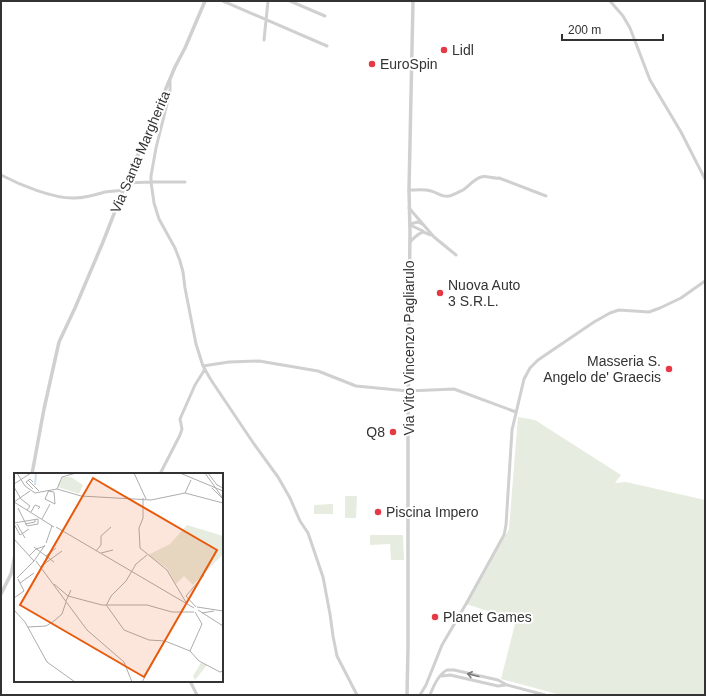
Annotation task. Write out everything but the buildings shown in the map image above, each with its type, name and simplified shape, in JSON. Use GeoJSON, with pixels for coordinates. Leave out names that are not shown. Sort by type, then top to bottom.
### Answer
{"type":"FeatureCollection","features":[{"type":"Feature","properties":{"kind":"street","name":"Via Santa Margherita"},"geometry":{"type":"LineString","coordinates":[[32,473],[44,409],[59,342],[77,304],[126,183],[205,1]]}},
{"type":"Feature","properties":{"kind":"street"},"geometry":{"type":"LineString","coordinates":[[223,1],[327,46]]}},
{"type":"Feature","properties":{"kind":"street"},"geometry":{"type":"LineString","coordinates":[[264,40],[268,1]]}},
{"type":"Feature","properties":{"kind":"street"},"geometry":{"type":"LineString","coordinates":[[290,1],[325,16]]}},
{"type":"Feature","properties":{"kind":"street","name":"Via Vito Vincenzo Pagliarulo"},"geometry":{"type":"LineString","coordinates":[[407,695],[410,242],[409,190],[413,1]]}},
{"type":"Feature","properties":{"kind":"street"},"geometry":{"type":"LineString","coordinates":[[610,1],[623,16],[630,28],[650,80],[681,132],[705,179]]}},
{"type":"Feature","properties":{"kind":"street"},"geometry":{"type":"LineString","coordinates":[[170,81],[170,92],[156,148],[151,182],[154,203],[159,219],[175,248],[184,272],[186,295],[196,344],[204,367],[211,380],[278,477],[290,498],[298,517],[308,533],[323,577],[337,656],[357,695]]}},
{"type":"Feature","properties":{"kind":"street"},"geometry":{"type":"LineString","coordinates":[[1,175],[14,182],[64,198],[85,197],[106,192],[124,190]]}},
{"type":"Feature","properties":{"kind":"street"},"geometry":{"type":"LineString","coordinates":[[409,190],[430,190],[444,197],[448,197],[461,191],[480,177],[485,176],[499,178],[546,196]]}},
{"type":"Feature","properties":{"kind":"street"},"geometry":{"type":"LineString","coordinates":[[126,183],[185,182]]}},
{"type":"Feature","properties":{"kind":"street"},"geometry":{"type":"LineString","coordinates":[[409,208],[434,237]]}},
{"type":"Feature","properties":{"kind":"street"},"geometry":{"type":"LineString","coordinates":[[410,224],[418,222],[424,225]]}},
{"type":"Feature","properties":{"kind":"street"},"geometry":{"type":"LineString","coordinates":[[410,224],[416,229],[428,233],[434,237],[456,255]]}},
{"type":"Feature","properties":{"kind":"street"},"geometry":{"type":"LineString","coordinates":[[410,242],[423,232]]}},
{"type":"Feature","properties":{"kind":"street"},"geometry":{"type":"LineString","coordinates":[[420,695],[426,685],[442,645],[504,535],[506,525],[512,430],[524,378],[530,368],[538,360],[610,312],[619,310],[649,312],[681,298],[705,281]]}},
{"type":"Feature","properties":{"kind":"street"},"geometry":{"type":"LineString","coordinates":[[204,367],[229,362],[260,361],[318,371],[356,386],[408,391],[454,389],[516,412]]}},
{"type":"Feature","properties":{"kind":"street"},"geometry":{"type":"LineString","coordinates":[[161,473],[180,435],[182,429],[180,419],[204,367]]}},
{"type":"Feature","properties":{"kind":"street"},"geometry":{"type":"LineString","coordinates":[[1,594],[11,574],[14,560]]}},
{"type":"Feature","properties":{"kind":"street"},"geometry":{"type":"LineString","coordinates":[[430,695],[434,684],[441,676],[447,670],[454,670],[498,680],[507,685],[545,695]]}},
{"type":"Feature","properties":{"kind":"street"},"geometry":{"type":"LineString","coordinates":[[190,682],[197,695]]}},
{"type":"Feature","properties":{"kind":"shaded area"},"geometry":{"type":"Polygon","coordinates":[[[518,417],[535,420],[621,475],[615,483],[626,482],[705,500],[705,695],[561,695],[501,679],[516,620],[466,604],[509,529],[518,417]]]}},
{"type":"Feature","properties":{"kind":"shaded area"},"geometry":{"type":"Polygon","coordinates":[[[345,496],[357,496],[356,518],[345,518],[345,496]]]}},
{"type":"Feature","properties":{"kind":"shaded area"},"geometry":{"type":"Polygon","coordinates":[[[333,504],[333,514],[314,514],[314,505],[333,504]]]}},
{"type":"Feature","properties":{"kind":"shaded area"},"geometry":{"type":"Polygon","coordinates":[[[370,535],[403,535],[404,560],[391,560],[390,544],[370,545],[370,535]]]}},
{"type":"Feature","properties":{"kind":"place","name":"Lidl"},"geometry":{"type":"Point","coordinates":[444,50]}},
{"type":"Feature","properties":{"kind":"place","name":"EuroSpin"},"geometry":{"type":"Point","coordinates":[372,64]}},
{"type":"Feature","properties":{"kind":"place","name":"Nuova Auto 3 S.R.L."},"geometry":{"type":"Point","coordinates":[440,293]}},
{"type":"Feature","properties":{"kind":"place","name":"Masseria S. Angelo de' Graecis"},"geometry":{"type":"Point","coordinates":[669,369]}},
{"type":"Feature","properties":{"kind":"place","name":"Q8"},"geometry":{"type":"Point","coordinates":[393,432]}},
{"type":"Feature","properties":{"kind":"place","name":"Piscina Impero"},"geometry":{"type":"Point","coordinates":[378,512]}},
{"type":"Feature","properties":{"kind":"place","name":"Planet Games"},"geometry":{"type":"Point","coordinates":[435,617]}}]}
